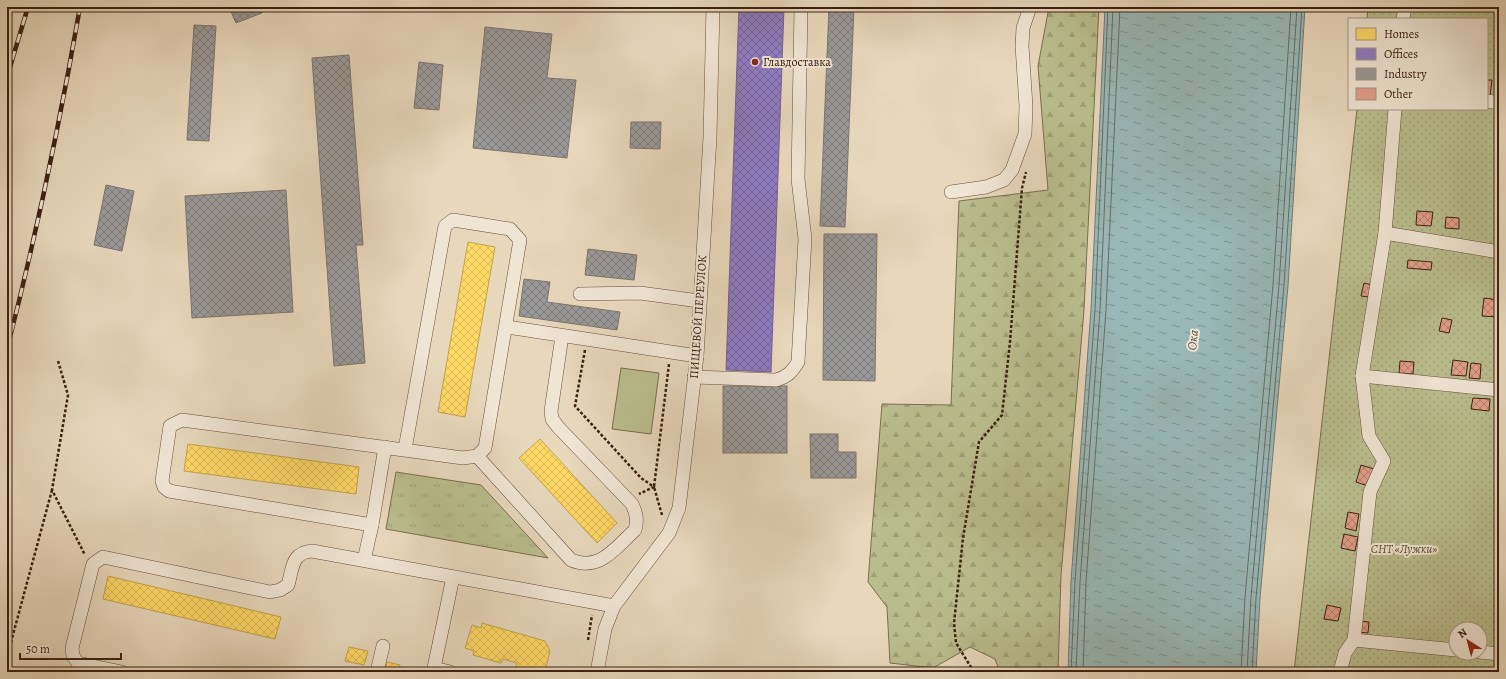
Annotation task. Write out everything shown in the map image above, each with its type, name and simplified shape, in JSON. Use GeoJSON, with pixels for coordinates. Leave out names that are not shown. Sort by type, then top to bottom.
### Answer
{"type":"FeatureCollection","features":[{"type":"Feature","properties":{"kind":"street","name":"ПИЩЕВОЙ ПЕРЕУЛОК"},"geometry":{"type":"LineString","coordinates":[[597,672],[605,629],[614,606],[669,533],[679,508],[697,356],[699,300],[710,137],[713,7]]}},
{"type":"Feature","properties":{"kind":"street"},"geometry":{"type":"LineString","coordinates":[[694,377],[776,380],[784,378],[791,372],[798,362],[805,239],[798,179],[801,7]]}},
{"type":"Feature","properties":{"kind":"street"},"geometry":{"type":"LineString","coordinates":[[951,192],[986,187],[1004,180],[1012,170],[1025,134],[1026,106],[1022,46],[1023,28],[1030,7]]}},
{"type":"Feature","properties":{"kind":"street"},"geometry":{"type":"LineString","coordinates":[[1403,18],[1404,7]]}},
{"type":"Feature","properties":{"kind":"street"},"geometry":{"type":"LineString","coordinates":[[1488,101],[1499,102]]}},
{"type":"Feature","properties":{"kind":"street"},"geometry":{"type":"LineString","coordinates":[[1340,672],[1345,653],[1354,640],[1370,492],[1384,461],[1369,436],[1362,376],[1385,233],[1395,110]]}},
{"type":"Feature","properties":{"kind":"street"},"geometry":{"type":"LineString","coordinates":[[372,525],[169,491],[164,487],[162,481],[170,426],[182,420],[385,446],[463,458],[477,456],[485,448],[507,327],[520,240],[510,228],[453,220],[445,226],[405,449]]}},
{"type":"Feature","properties":{"kind":"street"},"geometry":{"type":"LineString","coordinates":[[1385,233],[1499,252]]}},
{"type":"Feature","properties":{"kind":"street"},"geometry":{"type":"LineString","coordinates":[[580,294],[640,293],[699,300]]}},
{"type":"Feature","properties":{"kind":"street"},"geometry":{"type":"LineString","coordinates":[[507,327],[697,356]]}},
{"type":"Feature","properties":{"kind":"street"},"geometry":{"type":"LineString","coordinates":[[477,456],[571,560],[582,564],[599,562],[635,530],[638,522],[637,514],[632,504],[552,419],[551,411],[562,336]]}},
{"type":"Feature","properties":{"kind":"street"},"geometry":{"type":"LineString","coordinates":[[1362,376],[1499,390]]}},
{"type":"Feature","properties":{"kind":"street"},"geometry":{"type":"LineString","coordinates":[[364,560],[372,525],[385,446]]}},
{"type":"Feature","properties":{"kind":"street"},"geometry":{"type":"LineString","coordinates":[[122,672],[106,670],[78,663],[73,656],[72,648],[93,564],[103,557],[270,592],[280,590],[288,585],[296,557],[302,552],[312,551],[614,606]]}},
{"type":"Feature","properties":{"kind":"street"},"geometry":{"type":"LineString","coordinates":[[450,672],[434,668],[453,576]]}},
{"type":"Feature","properties":{"kind":"street"},"geometry":{"type":"LineString","coordinates":[[1354,640],[1448,649]]}},
{"type":"Feature","properties":{"kind":"street"},"geometry":{"type":"LineString","coordinates":[[377,672],[383,646]]}},
{"type":"Feature","properties":{"kind":"street"},"geometry":{"type":"LineString","coordinates":[[1488,653],[1499,654]]}},
{"type":"Feature","properties":{"kind":"path"},"geometry":{"type":"LineString","coordinates":[[974,672],[956,643],[954,624],[963,538],[979,442],[1002,415],[1010,342],[1022,188],[1028,168]]}},
{"type":"Feature","properties":{"kind":"path"},"geometry":{"type":"LineString","coordinates":[[587,339],[575,406],[642,478],[654,487]]}},
{"type":"Feature","properties":{"kind":"path"},"geometry":{"type":"LineString","coordinates":[[7,657],[52,490],[68,395],[58,361]]}},
{"type":"Feature","properties":{"kind":"path"},"geometry":{"type":"LineString","coordinates":[[52,490],[82,552],[93,564]]}},
{"type":"Feature","properties":{"kind":"green space"},"geometry":{"type":"Polygon","coordinates":[[[1049,7],[1099,7],[1084,310],[1061,575],[1058,672],[1000,672],[995,659],[970,647],[933,668],[890,663],[887,607],[868,582],[882,404],[951,405],[959,201],[1048,190],[1038,66],[1049,7]]]}},
{"type":"Feature","properties":{"kind":"green space","name":"СНТ «Лужки»"},"geometry":{"type":"Polygon","coordinates":[[[1368,7],[1499,7],[1499,672],[1294,672],[1357,110],[1488,110],[1488,18],[1367,18],[1368,7]]]}},
{"type":"Feature","properties":{"kind":"green space"},"geometry":{"type":"Polygon","coordinates":[[[621,368],[659,373],[651,434],[612,429],[621,368]]]}},
{"type":"Feature","properties":{"kind":"green space"},"geometry":{"type":"Polygon","coordinates":[[[396,472],[481,485],[548,558],[386,529],[396,472]]]}},
{"type":"Feature","properties":{"kind":"water","name":"Ока"},"geometry":{"type":"Polygon","coordinates":[[[1105,7],[1305,7],[1288,286],[1260,598],[1256,672],[1068,672],[1071,581],[1091,309],[1105,7]]]}},
{"type":"Feature","properties":{"kind":"building: Homes"},"geometry":{"type":"Polygon","coordinates":[[[468,242],[495,247],[465,417],[438,412],[468,242]]]}},
{"type":"Feature","properties":{"kind":"building: Homes"},"geometry":{"type":"Polygon","coordinates":[[[540,439],[617,523],[597,543],[519,458],[540,439]]]}},
{"type":"Feature","properties":{"kind":"building: Homes"},"geometry":{"type":"Polygon","coordinates":[[[188,444],[359,467],[356,494],[184,471],[188,444]]]}},
{"type":"Feature","properties":{"kind":"building: Homes"},"geometry":{"type":"Polygon","coordinates":[[[108,576],[281,617],[275,639],[103,599],[108,576]]]}},
{"type":"Feature","properties":{"kind":"building: Homes"},"geometry":{"type":"Polygon","coordinates":[[[482,623],[545,641],[550,651],[545,672],[514,672],[517,663],[503,659],[501,663],[473,655],[474,651],[465,648],[472,625],[481,628],[482,623]]]}},
{"type":"Feature","properties":{"kind":"building: Homes"},"geometry":{"type":"Polygon","coordinates":[[[349,647],[368,651],[364,665],[345,661],[349,647]]]}},
{"type":"Feature","properties":{"kind":"building: Homes"},"geometry":{"type":"Polygon","coordinates":[[[387,662],[400,665],[399,672],[385,672],[387,662]]]}},
{"type":"Feature","properties":{"kind":"building: Offices"},"geometry":{"type":"Polygon","coordinates":[[[739,7],[784,7],[771,372],[726,370],[739,7]]]}},
{"type":"Feature","properties":{"kind":"building: Industry"},"geometry":{"type":"Polygon","coordinates":[[[229,7],[260,7],[262,13],[236,23],[229,7]]]}},
{"type":"Feature","properties":{"kind":"building: Industry"},"geometry":{"type":"Polygon","coordinates":[[[829,7],[854,7],[845,227],[820,226],[829,7]]]}},
{"type":"Feature","properties":{"kind":"building: Industry"},"geometry":{"type":"Polygon","coordinates":[[[194,25],[216,26],[209,141],[187,140],[194,25]]]}},
{"type":"Feature","properties":{"kind":"building: Industry"},"geometry":{"type":"Polygon","coordinates":[[[485,27],[552,34],[547,78],[576,80],[567,158],[473,148],[485,27]]]}},
{"type":"Feature","properties":{"kind":"building: Industry"},"geometry":{"type":"Polygon","coordinates":[[[349,55],[363,245],[356,245],[365,363],[334,366],[312,58],[349,55]]]}},
{"type":"Feature","properties":{"kind":"building: Industry"},"geometry":{"type":"Polygon","coordinates":[[[419,62],[443,65],[439,110],[414,108],[419,62]]]}},
{"type":"Feature","properties":{"kind":"building: Industry"},"geometry":{"type":"Polygon","coordinates":[[[631,122],[661,122],[660,149],[630,148],[631,122]]]}},
{"type":"Feature","properties":{"kind":"building: Industry"},"geometry":{"type":"Polygon","coordinates":[[[106,185],[134,191],[122,251],[94,245],[106,185]]]}},
{"type":"Feature","properties":{"kind":"building: Industry"},"geometry":{"type":"Polygon","coordinates":[[[286,190],[293,312],[192,318],[185,196],[286,190]]]}},
{"type":"Feature","properties":{"kind":"building: Industry"},"geometry":{"type":"Polygon","coordinates":[[[824,234],[877,234],[875,381],[823,380],[824,234]]]}},
{"type":"Feature","properties":{"kind":"building: Industry"},"geometry":{"type":"Polygon","coordinates":[[[588,249],[637,255],[634,280],[585,275],[588,249]]]}},
{"type":"Feature","properties":{"kind":"building: Industry"},"geometry":{"type":"Polygon","coordinates":[[[524,279],[550,282],[547,302],[620,312],[617,330],[519,316],[524,279]]]}},
{"type":"Feature","properties":{"kind":"building: Industry"},"geometry":{"type":"Polygon","coordinates":[[[723,386],[787,386],[787,453],[723,453],[723,386]]]}},
{"type":"Feature","properties":{"kind":"building: Industry"},"geometry":{"type":"Polygon","coordinates":[[[810,434],[838,434],[838,452],[856,452],[856,478],[811,478],[810,434]]]}},
{"type":"Feature","properties":{"kind":"building: Other"},"geometry":{"type":"Polygon","coordinates":[[[1488,80],[1492,80],[1490,97],[1488,97],[1488,80]]]}},
{"type":"Feature","properties":{"kind":"building: Other"},"geometry":{"type":"Polygon","coordinates":[[[1417,211],[1433,212],[1431,226],[1416,225],[1417,211]]]}},
{"type":"Feature","properties":{"kind":"building: Other"},"geometry":{"type":"Polygon","coordinates":[[[1446,217],[1459,218],[1459,229],[1445,228],[1446,217]]]}},
{"type":"Feature","properties":{"kind":"building: Other"},"geometry":{"type":"Polygon","coordinates":[[[1408,260],[1432,262],[1431,270],[1407,268],[1408,260]]]}},
{"type":"Feature","properties":{"kind":"building: Other"},"geometry":{"type":"Polygon","coordinates":[[[1364,283],[1372,285],[1369,297],[1361,296],[1364,283]]]}},
{"type":"Feature","properties":{"kind":"building: Other"},"geometry":{"type":"Polygon","coordinates":[[[1484,298],[1499,300],[1498,317],[1482,316],[1484,298]]]}},
{"type":"Feature","properties":{"kind":"building: Other"},"geometry":{"type":"Polygon","coordinates":[[[1442,318],[1452,320],[1449,333],[1439,331],[1442,318]]]}},
{"type":"Feature","properties":{"kind":"building: Other"},"geometry":{"type":"Polygon","coordinates":[[[1453,360],[1468,362],[1466,376],[1451,375],[1453,360]]]}},
{"type":"Feature","properties":{"kind":"building: Other"},"geometry":{"type":"Polygon","coordinates":[[[1400,361],[1414,362],[1413,374],[1399,373],[1400,361]]]}},
{"type":"Feature","properties":{"kind":"building: Other"},"geometry":{"type":"Polygon","coordinates":[[[1471,363],[1481,364],[1480,379],[1469,378],[1471,363]]]}},
{"type":"Feature","properties":{"kind":"building: Other"},"geometry":{"type":"Polygon","coordinates":[[[1473,398],[1490,399],[1489,411],[1471,409],[1473,398]]]}},
{"type":"Feature","properties":{"kind":"building: Other"},"geometry":{"type":"Polygon","coordinates":[[[1361,465],[1374,469],[1368,486],[1356,482],[1361,465]]]}},
{"type":"Feature","properties":{"kind":"building: Other"},"geometry":{"type":"Polygon","coordinates":[[[1348,512],[1359,514],[1356,531],[1345,528],[1348,512]]]}},
{"type":"Feature","properties":{"kind":"building: Other"},"geometry":{"type":"Polygon","coordinates":[[[1344,534],[1358,537],[1355,551],[1341,548],[1344,534]]]}},
{"type":"Feature","properties":{"kind":"building: Other"},"geometry":{"type":"Polygon","coordinates":[[[1327,605],[1341,608],[1338,621],[1324,619],[1327,605]]]}},
{"type":"Feature","properties":{"kind":"building: Other"},"geometry":{"type":"Polygon","coordinates":[[[1359,621],[1369,622],[1368,633],[1358,632],[1359,621]]]}},
{"type":"Feature","properties":{"kind":"building: Other"},"geometry":{"type":"Polygon","coordinates":[[[1495,664],[1499,665],[1499,672],[1494,672],[1495,664]]]}},
{"type":"Feature","properties":{"kind":"railway"},"geometry":{"type":"LineString","coordinates":[[7,77],[28,7]]}},
{"type":"Feature","properties":{"kind":"railway"},"geometry":{"type":"LineString","coordinates":[[7,349],[47,179],[80,7]]}},
{"type":"Feature","properties":{"kind":"place","name":"Главдоставка"},"geometry":{"type":"Point","coordinates":[755,62]}}]}
